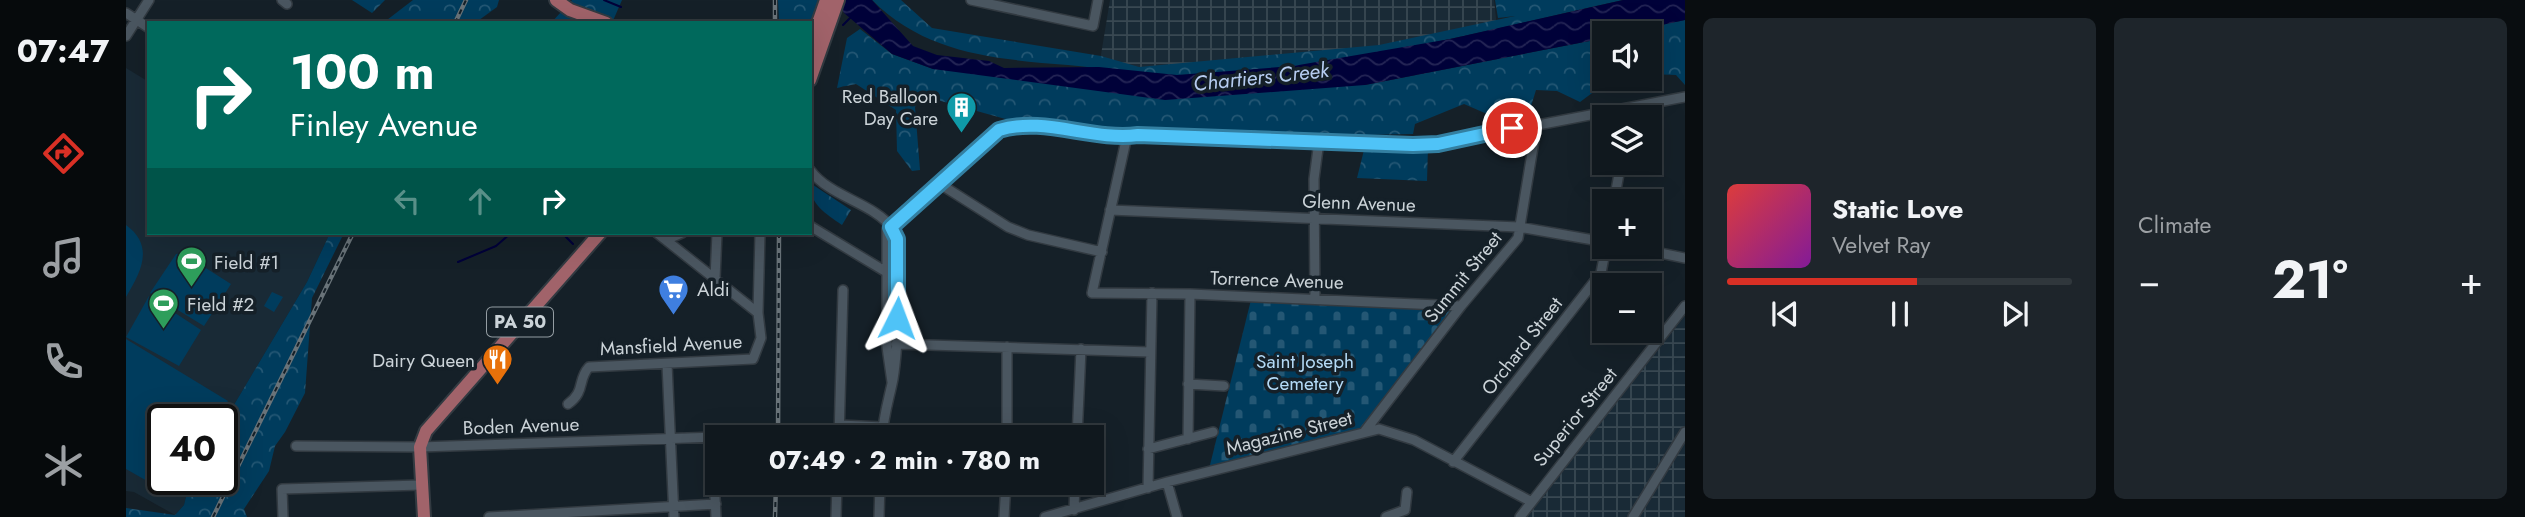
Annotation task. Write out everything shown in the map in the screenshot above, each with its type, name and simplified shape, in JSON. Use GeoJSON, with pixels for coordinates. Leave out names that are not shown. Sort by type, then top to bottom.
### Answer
{"type":"FeatureCollection","features":[{"type":"Feature","properties":{"kind":"main road"},"geometry":{"type":"LineString","coordinates":[[556,0],[570,10],[600,21]]}},
{"type":"Feature","properties":{"kind":"main road"},"geometry":{"type":"LineString","coordinates":[[812,72],[826,0]]}},
{"type":"Feature","properties":{"kind":"main road"},"geometry":{"type":"LineString","coordinates":[[812,44],[821,34],[838,0]]}},
{"type":"Feature","properties":{"kind":"main road","name":"PA 50"},"geometry":{"type":"LineString","coordinates":[[424,517],[420,447],[434,419],[598,235]]}},
{"type":"Feature","properties":{"kind":"street"},"geometry":{"type":"LineString","coordinates":[[126,36],[149,0]]}},
{"type":"Feature","properties":{"kind":"street"},"geometry":{"type":"LineString","coordinates":[[974,0],[1093,26],[1098,0]]}},
{"type":"Feature","properties":{"kind":"street"},"geometry":{"type":"LineString","coordinates":[[126,13],[147,27]]}},
{"type":"Feature","properties":{"kind":"street"},"geometry":{"type":"LineString","coordinates":[[1657,105],[1685,97]]}},
{"type":"Feature","properties":{"kind":"street"},"geometry":{"type":"LineString","coordinates":[[892,382],[887,347],[886,234],[999,130],[1029,126],[1115,138],[1127,136],[1438,144],[1536,123],[1592,117]]}},
{"type":"Feature","properties":{"kind":"street","name":"Summit Street"},"geometry":{"type":"LineString","coordinates":[[1365,431],[1461,306],[1518,238],[1536,123]]}},
{"type":"Feature","properties":{"kind":"street"},"geometry":{"type":"LineString","coordinates":[[940,184],[1007,227],[1028,235],[1101,253],[1127,136]]}},
{"type":"Feature","properties":{"kind":"street"},"geometry":{"type":"LineString","coordinates":[[1315,299],[1314,179],[1319,141]]}},
{"type":"Feature","properties":{"kind":"street"},"geometry":{"type":"LineString","coordinates":[[812,172],[826,186],[891,227],[897,239],[899,271],[896,344],[883,425]]}},
{"type":"Feature","properties":{"kind":"street","name":"Glenn Avenue"},"geometry":{"type":"LineString","coordinates":[[1110,210],[1519,227],[1592,240]]}},
{"type":"Feature","properties":{"kind":"street"},"geometry":{"type":"LineString","coordinates":[[812,227],[888,273]]}},
{"type":"Feature","properties":{"kind":"street"},"geometry":{"type":"LineString","coordinates":[[660,235],[758,313]]}},
{"type":"Feature","properties":{"kind":"street"},"geometry":{"type":"LineString","coordinates":[[666,240],[677,235]]}},
{"type":"Feature","properties":{"kind":"street"},"geometry":{"type":"LineString","coordinates":[[715,279],[717,235]]}},
{"type":"Feature","properties":{"kind":"street"},"geometry":{"type":"LineString","coordinates":[[758,313],[760,235]]}},
{"type":"Feature","properties":{"kind":"street","name":"Torrence Avenue"},"geometry":{"type":"LineString","coordinates":[[1101,253],[1092,293],[1190,294],[1461,306]]}},
{"type":"Feature","properties":{"kind":"street"},"geometry":{"type":"LineString","coordinates":[[1662,253],[1685,258]]}},
{"type":"Feature","properties":{"kind":"street","name":"Orchard Street"},"geometry":{"type":"LineString","coordinates":[[1453,462],[1601,273],[1604,259]]}},
{"type":"Feature","properties":{"kind":"street"},"geometry":{"type":"LineString","coordinates":[[839,425],[843,290]]}},
{"type":"Feature","properties":{"kind":"street"},"geometry":{"type":"LineString","coordinates":[[1148,488],[1152,293]]}},
{"type":"Feature","properties":{"kind":"street"},"geometry":{"type":"LineString","coordinates":[[1188,439],[1190,294]]}},
{"type":"Feature","properties":{"kind":"street","name":"Superior Street"},"geometry":{"type":"LineString","coordinates":[[1520,517],[1685,306]]}},
{"type":"Feature","properties":{"kind":"street","name":"Mansfield Avenue"},"geometry":{"type":"LineString","coordinates":[[568,404],[582,389],[583,373],[589,367],[753,359],[761,338],[758,313]]}},
{"type":"Feature","properties":{"kind":"street"},"geometry":{"type":"LineString","coordinates":[[896,344],[1150,352]]}},
{"type":"Feature","properties":{"kind":"street"},"geometry":{"type":"LineString","coordinates":[[1007,347],[1007,425]]}},
{"type":"Feature","properties":{"kind":"street"},"geometry":{"type":"LineString","coordinates":[[1078,425],[1081,349]]}},
{"type":"Feature","properties":{"kind":"street"},"geometry":{"type":"LineString","coordinates":[[667,364],[674,517]]}},
{"type":"Feature","properties":{"kind":"street"},"geometry":{"type":"LineString","coordinates":[[1188,384],[1224,386]]}},
{"type":"Feature","properties":{"kind":"street","name":"Magazine Street"},"geometry":{"type":"LineString","coordinates":[[1045,517],[1167,482],[1379,429],[1396,433],[1530,501]]}},
{"type":"Feature","properties":{"kind":"street"},"geometry":{"type":"LineString","coordinates":[[1148,449],[1213,432]]}},
{"type":"Feature","properties":{"kind":"street"},"geometry":{"type":"LineString","coordinates":[[1633,517],[1685,432]]}},
{"type":"Feature","properties":{"kind":"street","name":"Boden Avenue"},"geometry":{"type":"LineString","coordinates":[[296,446],[420,447],[705,437]]}},
{"type":"Feature","properties":{"kind":"street"},"geometry":{"type":"LineString","coordinates":[[1167,482],[1177,517]]}},
{"type":"Feature","properties":{"kind":"street"},"geometry":{"type":"LineString","coordinates":[[283,517],[282,489],[421,485]]}},
{"type":"Feature","properties":{"kind":"street"},"geometry":{"type":"LineString","coordinates":[[1386,517],[1405,510],[1407,492]]}},
{"type":"Feature","properties":{"kind":"street"},"geometry":{"type":"LineString","coordinates":[[715,495],[716,517]]}},
{"type":"Feature","properties":{"kind":"street"},"geometry":{"type":"LineString","coordinates":[[836,517],[837,495]]}},
{"type":"Feature","properties":{"kind":"street"},"geometry":{"type":"LineString","coordinates":[[879,517],[880,495]]}},
{"type":"Feature","properties":{"kind":"street"},"geometry":{"type":"LineString","coordinates":[[1004,517],[1005,495]]}},
{"type":"Feature","properties":{"kind":"street"},"geometry":{"type":"LineString","coordinates":[[1074,510],[1075,495]]}},
{"type":"Feature","properties":{"kind":"street"},"geometry":{"type":"LineString","coordinates":[[489,517],[716,504]]}},
{"type":"Feature","properties":{"kind":"shaded area"},"geometry":{"type":"Polygon","coordinates":[[[1110,0],[1494,0],[1497,28],[1177,75],[1099,67],[1110,0]]]}},
{"type":"Feature","properties":{"kind":"shaded area"},"geometry":{"type":"Polygon","coordinates":[[[126,68],[147,81],[147,235],[329,235],[307,282],[234,404],[147,404],[147,495],[186,495],[184,505],[175,515],[134,492],[126,491],[126,68]]]}},
{"type":"Feature","properties":{"kind":"shaded area"},"geometry":{"type":"Polygon","coordinates":[[[1685,316],[1685,517],[1524,517],[1549,486],[1685,316]]]}},
{"type":"Feature","properties":{"kind":"green space"},"geometry":{"type":"Polygon","coordinates":[[[352,0],[385,0],[372,13],[352,0]]]}},
{"type":"Feature","properties":{"kind":"green space"},"geometry":{"type":"Polygon","coordinates":[[[413,0],[499,0],[497,7],[478,21],[386,21],[413,0]]]}},
{"type":"Feature","properties":{"kind":"green space"},"geometry":{"type":"Polygon","coordinates":[[[572,0],[622,0],[613,21],[553,21],[572,0]]]}},
{"type":"Feature","properties":{"kind":"green space"},"geometry":{"type":"Polygon","coordinates":[[[778,0],[819,0],[811,21],[779,21],[778,0]]]}},
{"type":"Feature","properties":{"kind":"green space"},"geometry":{"type":"Polygon","coordinates":[[[872,0],[901,0],[932,28],[1101,56],[1139,67],[1379,45],[1515,16],[1498,18],[1495,0],[1623,0],[1347,59],[1235,73],[1165,75],[1014,60],[963,50],[938,43],[915,32],[872,0]]]}},
{"type":"Feature","properties":{"kind":"green space"},"geometry":{"type":"Polygon","coordinates":[[[1685,20],[1685,85],[1676,75],[1662,74],[1662,25],[1685,20]]]}},
{"type":"Feature","properties":{"kind":"green space"},"geometry":{"type":"Polygon","coordinates":[[[860,29],[892,54],[933,69],[1365,85],[1592,41],[1592,91],[1595,91],[1580,102],[1557,91],[1536,90],[1528,116],[1508,111],[1494,117],[1464,104],[1415,124],[1413,134],[1319,136],[1134,130],[1009,120],[923,96],[915,107],[920,170],[912,171],[897,151],[896,110],[856,84],[837,88],[847,38],[860,29]]]}},
{"type":"Feature","properties":{"kind":"green space"},"geometry":{"type":"Polygon","coordinates":[[[1365,146],[1428,147],[1427,181],[1357,178],[1365,146]]]}},
{"type":"Feature","properties":{"kind":"green space"},"geometry":{"type":"Polygon","coordinates":[[[812,184],[851,210],[842,225],[824,212],[813,197],[812,184]]]}},
{"type":"Feature","properties":{"kind":"green space"},"geometry":{"type":"Polygon","coordinates":[[[126,225],[140,242],[143,260],[126,297],[126,225]]]}},
{"type":"Feature","properties":{"kind":"green space"},"geometry":{"type":"Polygon","coordinates":[[[329,235],[343,235],[312,298],[305,393],[275,446],[269,471],[244,509],[247,517],[126,517],[126,508],[175,515],[184,505],[186,495],[238,495],[238,404],[234,404],[307,282],[329,235]]]}},
{"type":"Feature","properties":{"kind":"green space","name":"Field #1"},"geometry":{"type":"Polygon","coordinates":[[[182,253],[231,284],[204,326],[150,293],[176,254],[182,253]]]}},
{"type":"Feature","properties":{"kind":"green space"},"geometry":{"type":"Polygon","coordinates":[[[272,292],[283,297],[274,312],[264,306],[272,292]]]}},
{"type":"Feature","properties":{"kind":"green space","name":"Field #2"},"geometry":{"type":"Polygon","coordinates":[[[149,296],[201,330],[179,366],[126,337],[149,296]]]}},
{"type":"Feature","properties":{"kind":"green space","name":"Saint Joseph Cemetery"},"geometry":{"type":"Polygon","coordinates":[[[1251,300],[1456,309],[1364,429],[1209,469],[1251,300]]]}},
{"type":"Feature","properties":{"kind":"green space"},"geometry":{"type":"Polygon","coordinates":[[[126,339],[228,401],[226,404],[147,404],[147,481],[126,469],[126,339]]]}},
{"type":"Feature","properties":{"kind":"water","name":"Chartiers Creek"},"geometry":{"type":"Polygon","coordinates":[[[837,0],[872,0],[913,46],[937,55],[989,61],[1004,68],[1099,67],[1177,75],[1293,66],[1450,39],[1623,0],[1685,0],[1685,20],[1662,25],[1662,21],[1592,21],[1592,41],[1365,85],[1165,100],[933,69],[892,54],[844,13],[837,0]]]}},
{"type":"Feature","properties":{"kind":"waterway"},"geometry":{"type":"LineString","coordinates":[[604,0],[621,7]]}},
{"type":"Feature","properties":{"kind":"waterway"},"geometry":{"type":"LineString","coordinates":[[843,25],[850,18]]}},
{"type":"Feature","properties":{"kind":"waterway"},"geometry":{"type":"LineString","coordinates":[[458,262],[496,246],[509,235]]}},
{"type":"Feature","properties":{"kind":"waterway"},"geometry":{"type":"LineString","coordinates":[[564,235],[573,244]]}},
{"type":"Feature","properties":{"kind":"railway"},"geometry":{"type":"LineString","coordinates":[[456,21],[466,0]]}},
{"type":"Feature","properties":{"kind":"railway"},"geometry":{"type":"LineString","coordinates":[[775,0],[775,21]]}},
{"type":"Feature","properties":{"kind":"railway"},"geometry":{"type":"LineString","coordinates":[[213,517],[352,235]]}},
{"type":"Feature","properties":{"kind":"railway"},"geometry":{"type":"LineString","coordinates":[[778,425],[779,235]]}},
{"type":"Feature","properties":{"kind":"railway"},"geometry":{"type":"LineString","coordinates":[[775,517],[776,495]]}},
{"type":"Feature","properties":{"kind":"place","name":"Red Balloon Day Care"},"geometry":{"type":"Point","coordinates":[961,134]}},
{"type":"Feature","properties":{"kind":"place","name":"Field #1"},"geometry":{"type":"Point","coordinates":[191,289]}},
{"type":"Feature","properties":{"kind":"place","name":"Aldi"},"geometry":{"type":"Point","coordinates":[674,316]}},
{"type":"Feature","properties":{"kind":"place","name":"Field #2"},"geometry":{"type":"Point","coordinates":[164,331]}},
{"type":"Feature","properties":{"kind":"place","name":"Dairy Queen"},"geometry":{"type":"Point","coordinates":[498,387]}},
{"type":"Feature","properties":{"kind":"route"},"geometry":{"type":"LineString","coordinates":[[897,318],[897,239],[891,227],[999,130],[1029,126],[1115,138],[1138,135],[1413,145],[1438,144],[1512,128]]}}]}
